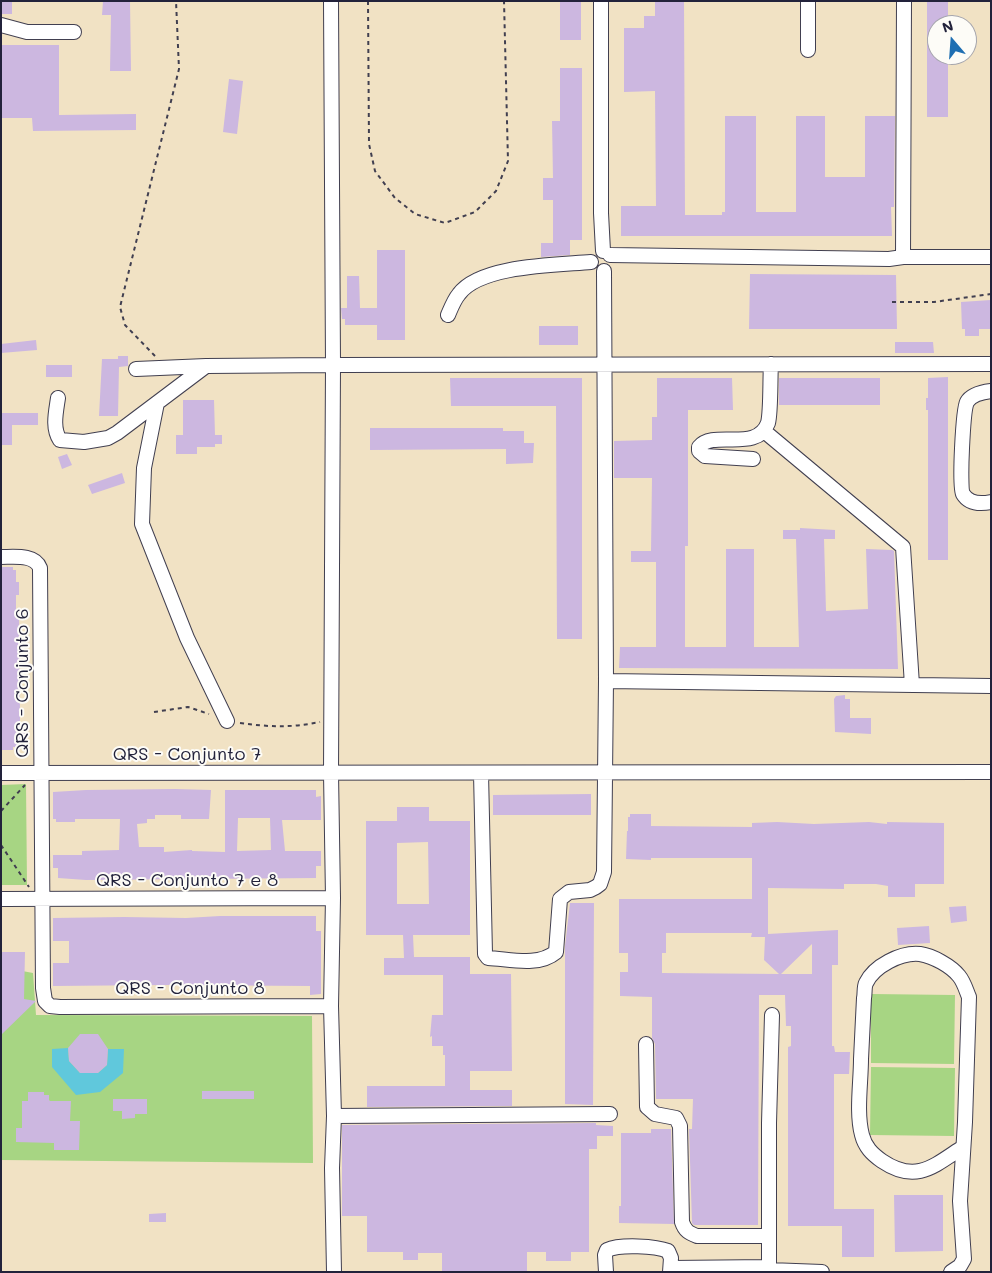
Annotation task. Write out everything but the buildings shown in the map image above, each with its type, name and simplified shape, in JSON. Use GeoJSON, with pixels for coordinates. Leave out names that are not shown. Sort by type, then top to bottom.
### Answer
{"type":"FeatureCollection","features":[{"type":"Feature","properties":{"kind":"street"},"geometry":{"type":"LineString","coordinates":[[331,1],[334,365],[331,1006],[334,1116],[332,1168],[334,1272]]}},
{"type":"Feature","properties":{"kind":"street"},"geometry":{"type":"LineString","coordinates":[[591,262],[596,270],[604,271],[610,266],[611,259],[606,253],[601,213],[601,1]]}},
{"type":"Feature","properties":{"kind":"street"},"geometry":{"type":"LineString","coordinates":[[808,1],[808,50]]}},
{"type":"Feature","properties":{"kind":"street"},"geometry":{"type":"LineString","coordinates":[[903,257],[904,1]]}},
{"type":"Feature","properties":{"kind":"street"},"geometry":{"type":"LineString","coordinates":[[1,25],[27,32],[74,32]]}},
{"type":"Feature","properties":{"kind":"street"},"geometry":{"type":"LineString","coordinates":[[591,262],[594,254],[606,253],[889,258],[991,257]]}},
{"type":"Feature","properties":{"kind":"street"},"geometry":{"type":"LineString","coordinates":[[448,315],[459,293],[470,284],[484,277],[507,270],[591,262]]}},
{"type":"Feature","properties":{"kind":"street"},"geometry":{"type":"LineString","coordinates":[[481,773],[483,950],[488,958],[538,961],[547,959],[556,952],[560,899],[569,892],[590,890],[600,884],[604,872],[606,773],[606,365],[604,271]]}},
{"type":"Feature","properties":{"kind":"street"},"geometry":{"type":"LineString","coordinates":[[753,459],[705,456],[699,451],[699,447],[707,441],[749,439],[764,430],[768,422],[771,364]]}},
{"type":"Feature","properties":{"kind":"street"},"geometry":{"type":"LineString","coordinates":[[136,369],[206,366],[334,365],[991,364]]}},
{"type":"Feature","properties":{"kind":"street"},"geometry":{"type":"LineString","coordinates":[[58,398],[56,434],[60,440],[84,442],[108,438],[206,366]]}},
{"type":"Feature","properties":{"kind":"street"},"geometry":{"type":"LineString","coordinates":[[991,391],[973,396],[967,402],[961,482],[963,494],[970,500],[979,504],[991,502]]}},
{"type":"Feature","properties":{"kind":"street"},"geometry":{"type":"LineString","coordinates":[[157,403],[144,468],[142,524],[187,638],[227,721]]}},
{"type":"Feature","properties":{"kind":"street"},"geometry":{"type":"LineString","coordinates":[[764,430],[903,548],[912,685]]}},
{"type":"Feature","properties":{"kind":"street","name":"QRS - Conjunto 6"},"geometry":{"type":"LineString","coordinates":[[1,557],[30,558],[38,562],[40,568],[42,773],[1,773]]}},
{"type":"Feature","properties":{"kind":"street"},"geometry":{"type":"LineString","coordinates":[[606,681],[991,686]]}},
{"type":"Feature","properties":{"kind":"street","name":"QRS - Conjunto 7"},"geometry":{"type":"LineString","coordinates":[[42,773],[991,772]]}},
{"type":"Feature","properties":{"kind":"street"},"geometry":{"type":"LineString","coordinates":[[42,773],[42,899]]}},
{"type":"Feature","properties":{"kind":"street","name":"QRS - Conjunto 7 e 8"},"geometry":{"type":"LineString","coordinates":[[1,898],[333,898]]}},
{"type":"Feature","properties":{"kind":"street","name":"QRS - Conjunto 8"},"geometry":{"type":"LineString","coordinates":[[42,899],[43,988],[45,1001],[50,1006],[331,1006]]}},
{"type":"Feature","properties":{"kind":"street"},"geometry":{"type":"LineString","coordinates":[[951,1272],[960,1266],[964,1259],[960,1201],[963,1147],[969,997],[958,974],[941,962],[920,954],[902,956],[884,963],[866,984],[862,1026],[860,1116],[861,1133],[865,1146],[891,1167],[903,1172],[926,1170],[963,1147]]}},
{"type":"Feature","properties":{"kind":"street"},"geometry":{"type":"LineString","coordinates":[[769,1270],[769,1123],[772,1015]]}},
{"type":"Feature","properties":{"kind":"street"},"geometry":{"type":"LineString","coordinates":[[646,1044],[646,1107],[655,1114],[676,1118],[680,1126],[682,1222],[685,1229],[697,1236],[769,1236]]}},
{"type":"Feature","properties":{"kind":"street"},"geometry":{"type":"LineString","coordinates":[[334,1116],[610,1114]]}},
{"type":"Feature","properties":{"kind":"street"},"geometry":{"type":"LineString","coordinates":[[606,1272],[605,1255],[607,1250],[620,1247],[661,1248],[668,1251],[671,1258],[671,1270],[822,1272]]}},
{"type":"Feature","properties":{"kind":"path"},"geometry":{"type":"LineString","coordinates":[[167,368],[125,325],[120,307],[180,69],[176,1]]}},
{"type":"Feature","properties":{"kind":"path"},"geometry":{"type":"LineString","coordinates":[[368,1],[369,144],[375,171],[395,198],[415,214],[445,223],[475,212],[496,191],[508,161],[504,1]]}},
{"type":"Feature","properties":{"kind":"path"},"geometry":{"type":"LineString","coordinates":[[892,302],[934,302],[991,294]]}},
{"type":"Feature","properties":{"kind":"path"},"geometry":{"type":"LineString","coordinates":[[154,712],[188,707],[209,714]]}},
{"type":"Feature","properties":{"kind":"path"},"geometry":{"type":"LineString","coordinates":[[227,721],[269,727],[300,726],[332,720]]}},
{"type":"Feature","properties":{"kind":"path"},"geometry":{"type":"LineString","coordinates":[[1,811],[26,784],[42,773]]}},
{"type":"Feature","properties":{"kind":"path"},"geometry":{"type":"LineString","coordinates":[[1,845],[27,885],[42,899]]}},
{"type":"Feature","properties":{"kind":"green space"},"geometry":{"type":"Polygon","coordinates":[[[26,784],[27,885],[1,885],[1,785],[26,784]]]}},
{"type":"Feature","properties":{"kind":"green space"},"geometry":{"type":"Polygon","coordinates":[[[1,967],[33,973],[36,1015],[312,1016],[313,1163],[1,1160],[1,967]]]}},
{"type":"Feature","properties":{"kind":"green space"},"geometry":{"type":"Polygon","coordinates":[[[871,994],[955,995],[954,1064],[871,1063],[871,994]]]}},
{"type":"Feature","properties":{"kind":"green space"},"geometry":{"type":"Polygon","coordinates":[[[871,1067],[955,1068],[954,1136],[870,1135],[871,1067]]]}},
{"type":"Feature","properties":{"kind":"water"},"geometry":{"type":"Polygon","coordinates":[[[68,1048],[69,1061],[80,1073],[98,1073],[107,1065],[108,1049],[124,1049],[123,1073],[100,1092],[76,1095],[52,1067],[52,1049],[68,1048]]]}}]}
